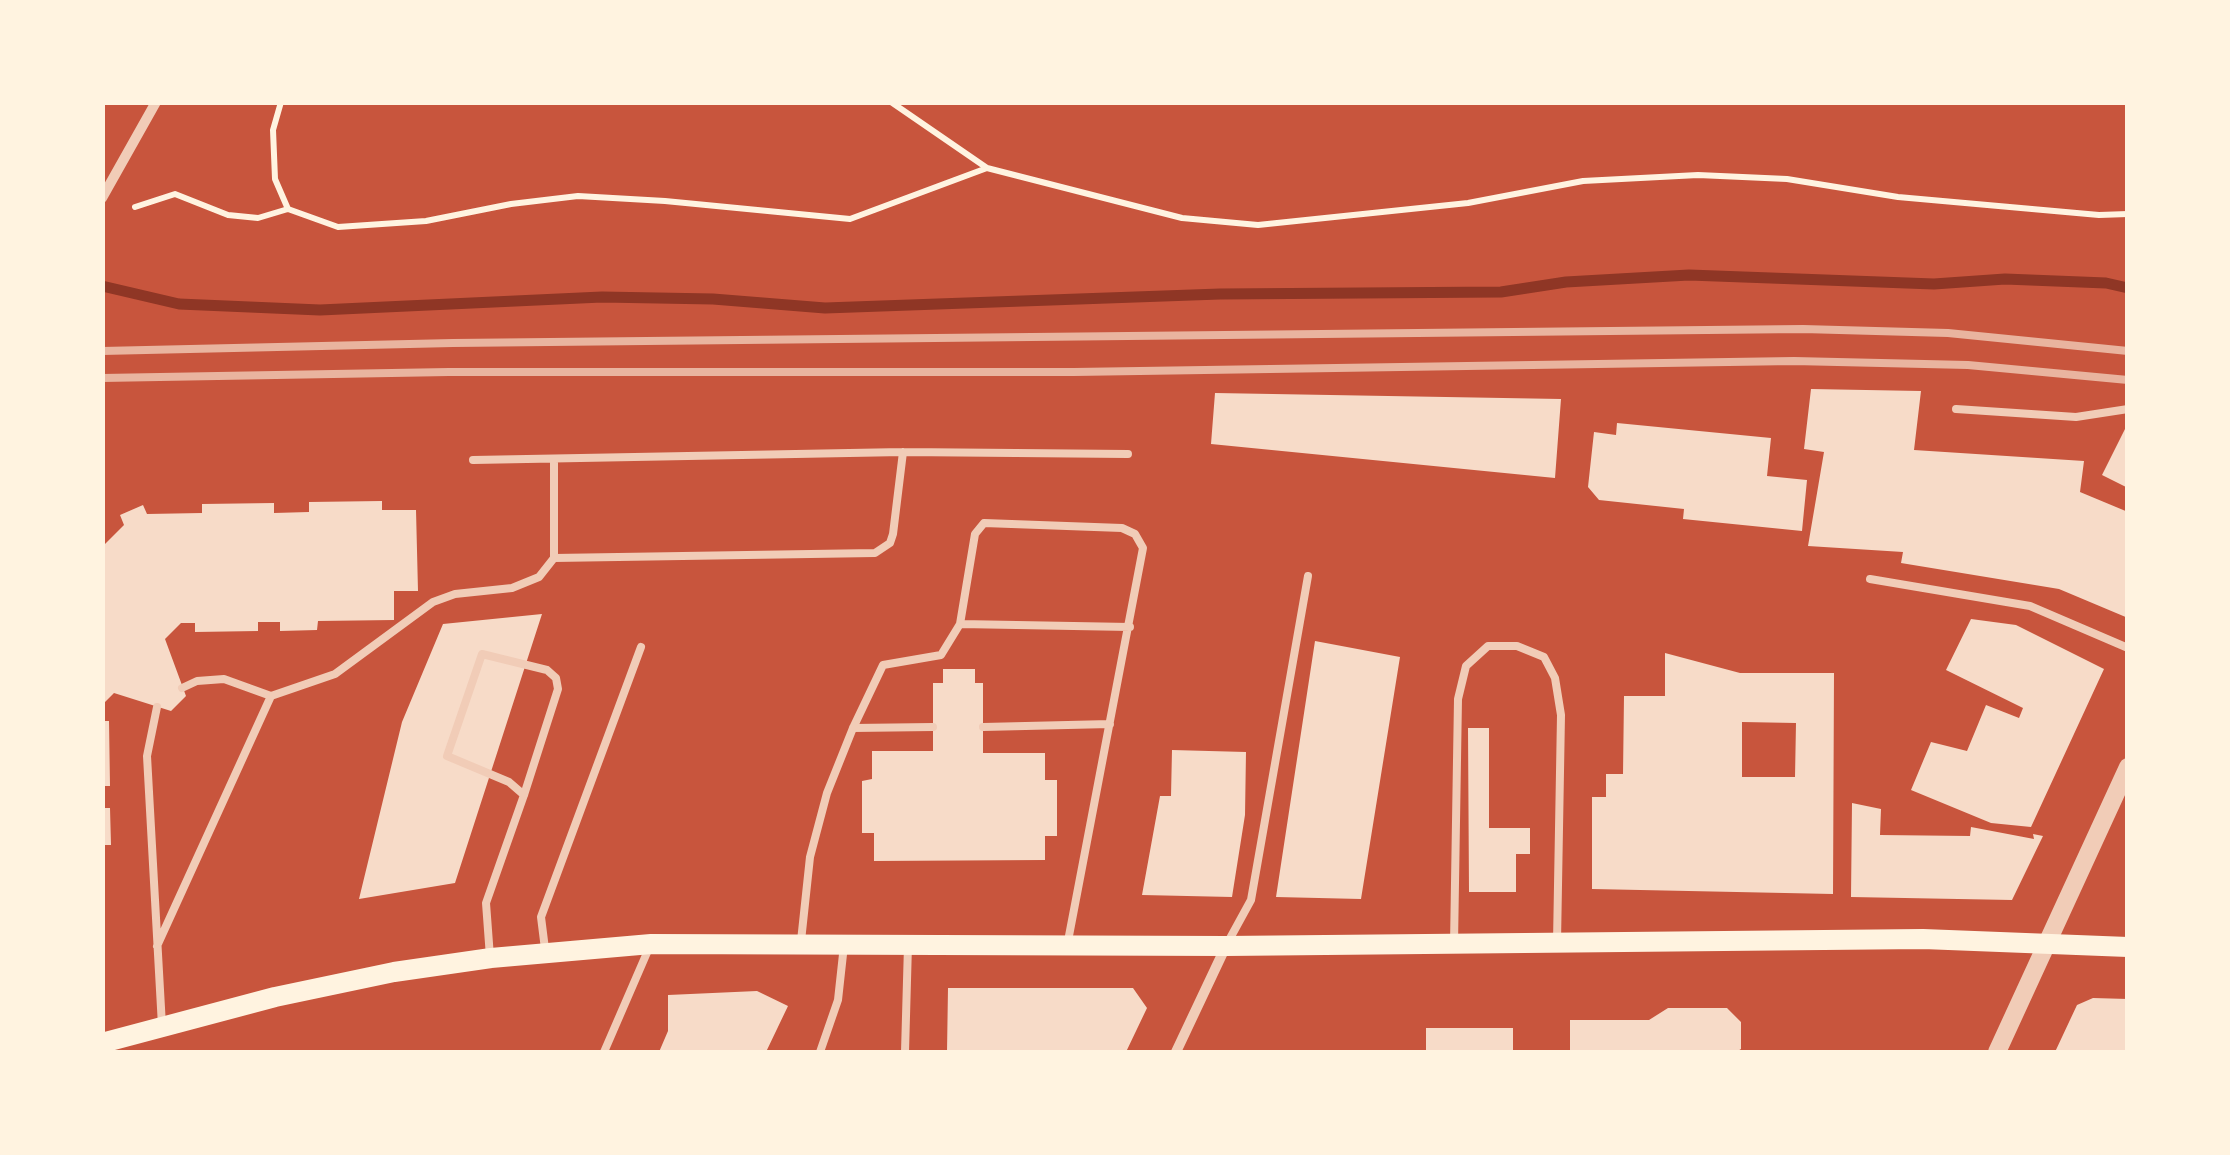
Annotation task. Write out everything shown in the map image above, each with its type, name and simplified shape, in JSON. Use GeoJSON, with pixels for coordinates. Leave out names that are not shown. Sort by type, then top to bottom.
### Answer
{"type":"FeatureCollection","features":[{"type":"Feature","properties":{"kind":"main road"},"geometry":{"type":"LineString","coordinates":[[102,1044],[275,997],[394,972],[490,958],[651,944],[1226,946],[1922,939],[2128,948]]}},
{"type":"Feature","properties":{"kind":"street"},"geometry":{"type":"LineString","coordinates":[[102,198],[156,102]]}},
{"type":"Feature","properties":{"kind":"street"},"geometry":{"type":"LineString","coordinates":[[1996,1052],[2128,767]]}},
{"type":"Feature","properties":{"kind":"street"},"geometry":{"type":"LineString","coordinates":[[1176,1052],[1226,946]]}},
{"type":"Feature","properties":{"kind":"lane"},"geometry":{"type":"LineString","coordinates":[[1956,409],[2076,417],[2128,409]]}},
{"type":"Feature","properties":{"kind":"lane"},"geometry":{"type":"LineString","coordinates":[[554,558],[875,553],[890,543],[893,534],[903,452]]}},
{"type":"Feature","properties":{"kind":"lane"},"geometry":{"type":"LineString","coordinates":[[473,460],[903,452],[1128,454]]}},
{"type":"Feature","properties":{"kind":"lane"},"geometry":{"type":"LineString","coordinates":[[182,688],[197,681],[224,679],[271,696],[335,674],[433,602],[454,594],[512,588],[538,577],[554,558],[554,459]]}},
{"type":"Feature","properties":{"kind":"lane"},"geometry":{"type":"LineString","coordinates":[[801,944],[810,857],[827,793],[853,728],[883,665],[940,655],[960,624],[975,534],[984,524],[1130,530],[1140,540],[1144,555],[1067,946]]}},
{"type":"Feature","properties":{"kind":"lane"},"geometry":{"type":"LineString","coordinates":[[1226,946],[1251,900],[1308,576]]}},
{"type":"Feature","properties":{"kind":"lane"},"geometry":{"type":"LineString","coordinates":[[1870,579],[2030,606],[2128,648]]}},
{"type":"Feature","properties":{"kind":"lane"},"geometry":{"type":"LineString","coordinates":[[960,624],[1130,628]]}},
{"type":"Feature","properties":{"kind":"lane"},"geometry":{"type":"LineString","coordinates":[[1454,944],[1458,699],[1466,666],[1488,646],[1517,646],[1544,658],[1555,678],[1560,715],[1557,942]]}},
{"type":"Feature","properties":{"kind":"lane"},"geometry":{"type":"LineString","coordinates":[[545,954],[542,916],[641,647]]}},
{"type":"Feature","properties":{"kind":"lane"},"geometry":{"type":"LineString","coordinates":[[490,958],[486,903],[524,795],[557,696],[558,684],[547,670],[482,654],[447,756],[509,782],[524,795]]}},
{"type":"Feature","properties":{"kind":"lane"},"geometry":{"type":"LineString","coordinates":[[156,949],[271,696]]}},
{"type":"Feature","properties":{"kind":"lane"},"geometry":{"type":"LineString","coordinates":[[157,707],[146,756],[162,1026]]}},
{"type":"Feature","properties":{"kind":"lane"},"geometry":{"type":"LineString","coordinates":[[983,727],[1110,724]]}},
{"type":"Feature","properties":{"kind":"lane"},"geometry":{"type":"LineString","coordinates":[[853,728],[933,727]]}},
{"type":"Feature","properties":{"kind":"lane"},"geometry":{"type":"LineString","coordinates":[[604,1052],[651,944]]}},
{"type":"Feature","properties":{"kind":"lane"},"geometry":{"type":"LineString","coordinates":[[820,1052],[838,1000],[844,944]]}},
{"type":"Feature","properties":{"kind":"lane"},"geometry":{"type":"LineString","coordinates":[[905,1052],[908,946]]}},
{"type":"Feature","properties":{"kind":"path"},"geometry":{"type":"LineString","coordinates":[[281,102],[273,130],[275,179],[288,209]]}},
{"type":"Feature","properties":{"kind":"path"},"geometry":{"type":"LineString","coordinates":[[891,102],[987,168],[1182,218],[1258,225],[1468,202],[1583,181],[1698,175],[1787,178],[1898,197],[2098,215],[2128,214]]}},
{"type":"Feature","properties":{"kind":"path"},"geometry":{"type":"LineString","coordinates":[[136,207],[175,194],[228,215],[258,218],[288,209],[338,228],[426,221],[578,196],[850,219],[987,168]]}},
{"type":"Feature","properties":{"kind":"building"},"geometry":{"type":"Polygon","coordinates":[[[1811,389],[1921,391],[1914,450],[2084,461],[2080,492],[2128,512],[2128,618],[2059,589],[1901,563],[1903,552],[1808,546],[1824,452],[1804,449],[1811,389]]]}},
{"type":"Feature","properties":{"kind":"building"},"geometry":{"type":"Polygon","coordinates":[[[1215,393],[1561,399],[1555,478],[1211,444],[1215,393]]]}},
{"type":"Feature","properties":{"kind":"building"},"geometry":{"type":"Polygon","coordinates":[[[1617,423],[1771,438],[1767,476],[1807,480],[1802,531],[1683,519],[1684,509],[1599,500],[1588,487],[1594,432],[1616,435],[1617,423]]]}},
{"type":"Feature","properties":{"kind":"building"},"geometry":{"type":"Polygon","coordinates":[[[2128,423],[2128,488],[2102,475],[2128,423]]]}},
{"type":"Feature","properties":{"kind":"building"},"geometry":{"type":"Polygon","coordinates":[[[382,501],[382,510],[416,510],[418,591],[394,591],[394,620],[318,621],[317,630],[280,631],[280,622],[258,622],[258,631],[195,632],[195,623],[181,623],[165,639],[186,696],[171,711],[114,693],[102,705],[102,547],[124,525],[120,515],[143,505],[147,514],[202,513],[202,504],[274,503],[274,513],[309,512],[309,502],[382,501]]]}},
{"type":"Feature","properties":{"kind":"building"},"geometry":{"type":"Polygon","coordinates":[[[542,614],[455,883],[359,899],[402,722],[443,624],[542,614]]]}},
{"type":"Feature","properties":{"kind":"building"},"geometry":{"type":"Polygon","coordinates":[[[1971,619],[2016,625],[2104,669],[2031,827],[1991,823],[1911,790],[1931,742],[1967,751],[1986,705],[2019,718],[2023,708],[1946,670],[1971,619]]]}},
{"type":"Feature","properties":{"kind":"building"},"geometry":{"type":"Polygon","coordinates":[[[1315,641],[1400,657],[1361,899],[1276,897],[1315,641]]]}},
{"type":"Feature","properties":{"kind":"building"},"geometry":{"type":"Polygon","coordinates":[[[1665,653],[1740,673],[1834,673],[1833,894],[1592,889],[1592,797],[1606,797],[1606,774],[1623,774],[1624,696],[1665,696],[1665,653]],[[1742,722],[1742,777],[1795,777],[1796,723],[1742,722]]]}},
{"type":"Feature","properties":{"kind":"building"},"geometry":{"type":"Polygon","coordinates":[[[943,669],[975,669],[975,683],[983,683],[983,753],[1045,753],[1045,780],[1057,780],[1057,836],[1045,836],[1045,860],[874,861],[874,833],[862,833],[862,781],[872,779],[872,751],[933,751],[933,683],[943,683],[943,669]]]}},
{"type":"Feature","properties":{"kind":"building"},"geometry":{"type":"Polygon","coordinates":[[[102,721],[109,721],[110,786],[102,786],[102,721]]]}},
{"type":"Feature","properties":{"kind":"building"},"geometry":{"type":"Polygon","coordinates":[[[1468,728],[1489,728],[1489,828],[1530,828],[1530,854],[1516,854],[1516,892],[1469,892],[1468,728]]]}},
{"type":"Feature","properties":{"kind":"building"},"geometry":{"type":"Polygon","coordinates":[[[1172,750],[1246,752],[1245,815],[1232,897],[1142,895],[1160,796],[1171,796],[1172,750]]]}},
{"type":"Feature","properties":{"kind":"building"},"geometry":{"type":"Polygon","coordinates":[[[1852,803],[1881,809],[1880,835],[1970,836],[1971,827],[2034,839],[2033,834],[2043,836],[2012,900],[1851,897],[1852,803]]]}},
{"type":"Feature","properties":{"kind":"building"},"geometry":{"type":"Polygon","coordinates":[[[102,808],[110,808],[111,845],[102,845],[102,808]]]}},
{"type":"Feature","properties":{"kind":"building"},"geometry":{"type":"Polygon","coordinates":[[[948,988],[1133,988],[1147,1008],[1126,1052],[947,1052],[948,988]]]}},
{"type":"Feature","properties":{"kind":"building"},"geometry":{"type":"Polygon","coordinates":[[[757,991],[788,1006],[766,1052],[659,1052],[668,1031],[668,995],[757,991]]]}},
{"type":"Feature","properties":{"kind":"building"},"geometry":{"type":"Polygon","coordinates":[[[2093,998],[2128,999],[2128,1052],[2055,1052],[2077,1005],[2093,998]]]}},
{"type":"Feature","properties":{"kind":"building"},"geometry":{"type":"Polygon","coordinates":[[[1668,1008],[1727,1008],[1741,1022],[1741,1049],[1570,1052],[1570,1020],[1649,1020],[1668,1008]]]}},
{"type":"Feature","properties":{"kind":"building"},"geometry":{"type":"Polygon","coordinates":[[[1426,1028],[1513,1028],[1513,1052],[1426,1052],[1426,1028]]]}},
{"type":"Feature","properties":{"kind":"waterway"},"geometry":{"type":"LineString","coordinates":[[102,286],[179,304],[320,310],[602,297],[713,299],[825,308],[1220,294],[1501,292],[1566,282],[1689,275],[1934,284],[2005,279],[2106,283],[2128,288]]}},
{"type":"Feature","properties":{"kind":"railway"},"geometry":{"type":"LineString","coordinates":[[102,351],[453,343],[1803,329],[1948,333],[2128,351]]}},
{"type":"Feature","properties":{"kind":"railway"},"geometry":{"type":"LineString","coordinates":[[102,378],[449,372],[1074,372],[1794,361],[1968,365],[2128,380]]}}]}
